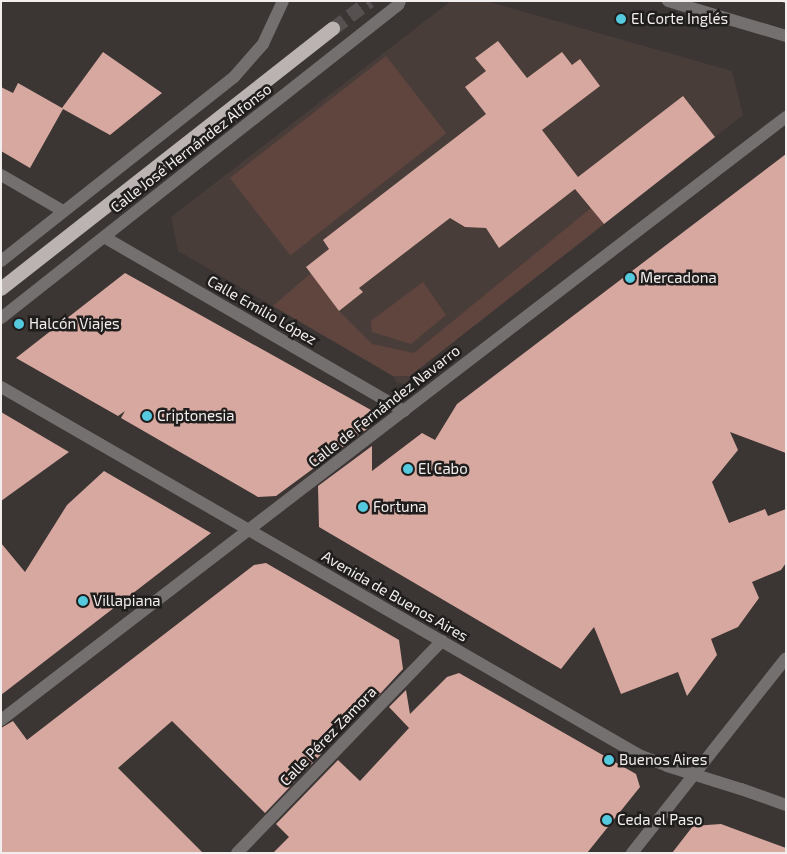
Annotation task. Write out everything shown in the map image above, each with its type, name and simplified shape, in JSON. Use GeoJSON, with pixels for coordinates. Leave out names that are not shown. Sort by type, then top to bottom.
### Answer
{"type":"FeatureCollection","features":[{"type":"Feature","properties":{"kind":"highway"},"geometry":{"type":"LineString","coordinates":[[1,289],[333,28]]}},
{"type":"Feature","properties":{"kind":"street","name":"Calle José Hernández Alfonso"},"geometry":{"type":"LineString","coordinates":[[1,261],[216,92],[251,60],[264,44],[283,1]]}},
{"type":"Feature","properties":{"kind":"street","name":"Calle José Hernández Alfonso"},"geometry":{"type":"LineString","coordinates":[[1,318],[398,5],[400,1]]}},
{"type":"Feature","properties":{"kind":"street"},"geometry":{"type":"LineString","coordinates":[[668,1],[786,36]]}},
{"type":"Feature","properties":{"kind":"street","name":"Calle de Fernández Navarro"},"geometry":{"type":"LineString","coordinates":[[1,720],[786,117]]}},
{"type":"Feature","properties":{"kind":"street"},"geometry":{"type":"LineString","coordinates":[[1,175],[63,211]]}},
{"type":"Feature","properties":{"kind":"street","name":"Calle Emilio López"},"geometry":{"type":"LineString","coordinates":[[104,237],[404,411]]}},
{"type":"Feature","properties":{"kind":"street","name":"Avenida de Buenos Aires"},"geometry":{"type":"LineString","coordinates":[[1,387],[639,755],[693,775],[786,805]]}},
{"type":"Feature","properties":{"kind":"street","name":"Calle Pérez Zamora"},"geometry":{"type":"LineString","coordinates":[[237,853],[442,641]]}},
{"type":"Feature","properties":{"kind":"street"},"geometry":{"type":"LineString","coordinates":[[632,853],[786,658]]}},
{"type":"Feature","properties":{"kind":"shaded area"},"geometry":{"type":"Polygon","coordinates":[[[451,1],[486,1],[732,71],[743,115],[410,376],[408,384],[397,383],[393,376],[178,251],[171,217],[451,1]]]}},
{"type":"Feature","properties":{"kind":"shaded area"},"geometry":{"type":"Polygon","coordinates":[[[386,56],[446,133],[290,255],[230,178],[386,56]]]}},
{"type":"Feature","properties":{"kind":"shaded area"},"geometry":{"type":"Polygon","coordinates":[[[591,208],[604,224],[410,376],[393,376],[273,306],[311,273],[339,311],[372,344],[414,353],[591,208]]]}},
{"type":"Feature","properties":{"kind":"shaded area"},"geometry":{"type":"Polygon","coordinates":[[[423,282],[446,315],[411,344],[372,332],[371,321],[423,282]]]}},
{"type":"Feature","properties":{"kind":"building"},"geometry":{"type":"Polygon","coordinates":[[[498,41],[527,78],[562,52],[572,65],[580,59],[600,86],[542,130],[578,177],[683,96],[715,137],[604,224],[575,189],[499,248],[486,228],[465,227],[450,218],[359,288],[363,292],[339,311],[306,267],[329,249],[323,240],[486,114],[465,87],[486,71],[475,58],[498,41]]]}},
{"type":"Feature","properties":{"kind":"building"},"geometry":{"type":"Polygon","coordinates":[[[103,52],[162,93],[110,135],[63,109],[30,168],[1,151],[1,87],[13,93],[18,83],[62,108],[103,52]]]}},
{"type":"Feature","properties":{"kind":"building"},"geometry":{"type":"Polygon","coordinates":[[[786,154],[786,453],[730,432],[738,450],[712,482],[729,523],[765,509],[768,516],[786,509],[786,563],[781,570],[752,582],[759,598],[738,627],[711,639],[717,655],[687,696],[678,672],[621,694],[594,627],[561,669],[319,527],[318,486],[372,446],[372,471],[422,433],[435,440],[457,404],[786,154]]]}},
{"type":"Feature","properties":{"kind":"building"},"geometry":{"type":"Polygon","coordinates":[[[125,273],[371,410],[371,426],[276,496],[258,497],[121,418],[125,411],[118,416],[16,358],[125,273]]]}},
{"type":"Feature","properties":{"kind":"building"},"geometry":{"type":"Polygon","coordinates":[[[1,412],[69,452],[1,501],[1,412]]]}},
{"type":"Feature","properties":{"kind":"building"},"geometry":{"type":"Polygon","coordinates":[[[104,471],[211,533],[1,695],[1,543],[25,572],[67,505],[104,471]]]}},
{"type":"Feature","properties":{"kind":"building"},"geometry":{"type":"Polygon","coordinates":[[[266,563],[399,640],[403,669],[378,696],[370,687],[317,741],[326,749],[265,813],[172,721],[118,768],[203,853],[1,853],[1,728],[13,721],[27,740],[254,565],[266,563]]]}},
{"type":"Feature","properties":{"kind":"building"},"geometry":{"type":"Polygon","coordinates":[[[459,673],[636,774],[640,787],[587,853],[273,853],[289,837],[276,824],[338,760],[360,781],[409,728],[389,707],[406,690],[410,714],[447,677],[459,673]]]}},
{"type":"Feature","properties":{"kind":"building"},"geometry":{"type":"Polygon","coordinates":[[[721,824],[786,848],[786,853],[672,853],[693,826],[721,824]]]}},
{"type":"Feature","properties":{"kind":"tunnel"},"geometry":{"type":"LineString","coordinates":[[333,29],[370,1]]}},
{"type":"Feature","properties":{"kind":"place","name":"El Corte Inglés"},"geometry":{"type":"Point","coordinates":[621,19]}},
{"type":"Feature","properties":{"kind":"place","name":"Mercadona"},"geometry":{"type":"Point","coordinates":[630,278]}},
{"type":"Feature","properties":{"kind":"place","name":"Halcón Viajes"},"geometry":{"type":"Point","coordinates":[19,324]}},
{"type":"Feature","properties":{"kind":"place","name":"Criptonesia"},"geometry":{"type":"Point","coordinates":[147,416]}},
{"type":"Feature","properties":{"kind":"place","name":"El Cabo"},"geometry":{"type":"Point","coordinates":[408,469]}},
{"type":"Feature","properties":{"kind":"place","name":"Fortuna"},"geometry":{"type":"Point","coordinates":[363,507]}},
{"type":"Feature","properties":{"kind":"place","name":"Villapiana"},"geometry":{"type":"Point","coordinates":[83,601]}},
{"type":"Feature","properties":{"kind":"place","name":"Buenos Aires"},"geometry":{"type":"Point","coordinates":[609,760]}},
{"type":"Feature","properties":{"kind":"place","name":"Ceda el Paso"},"geometry":{"type":"Point","coordinates":[607,820]}}]}
